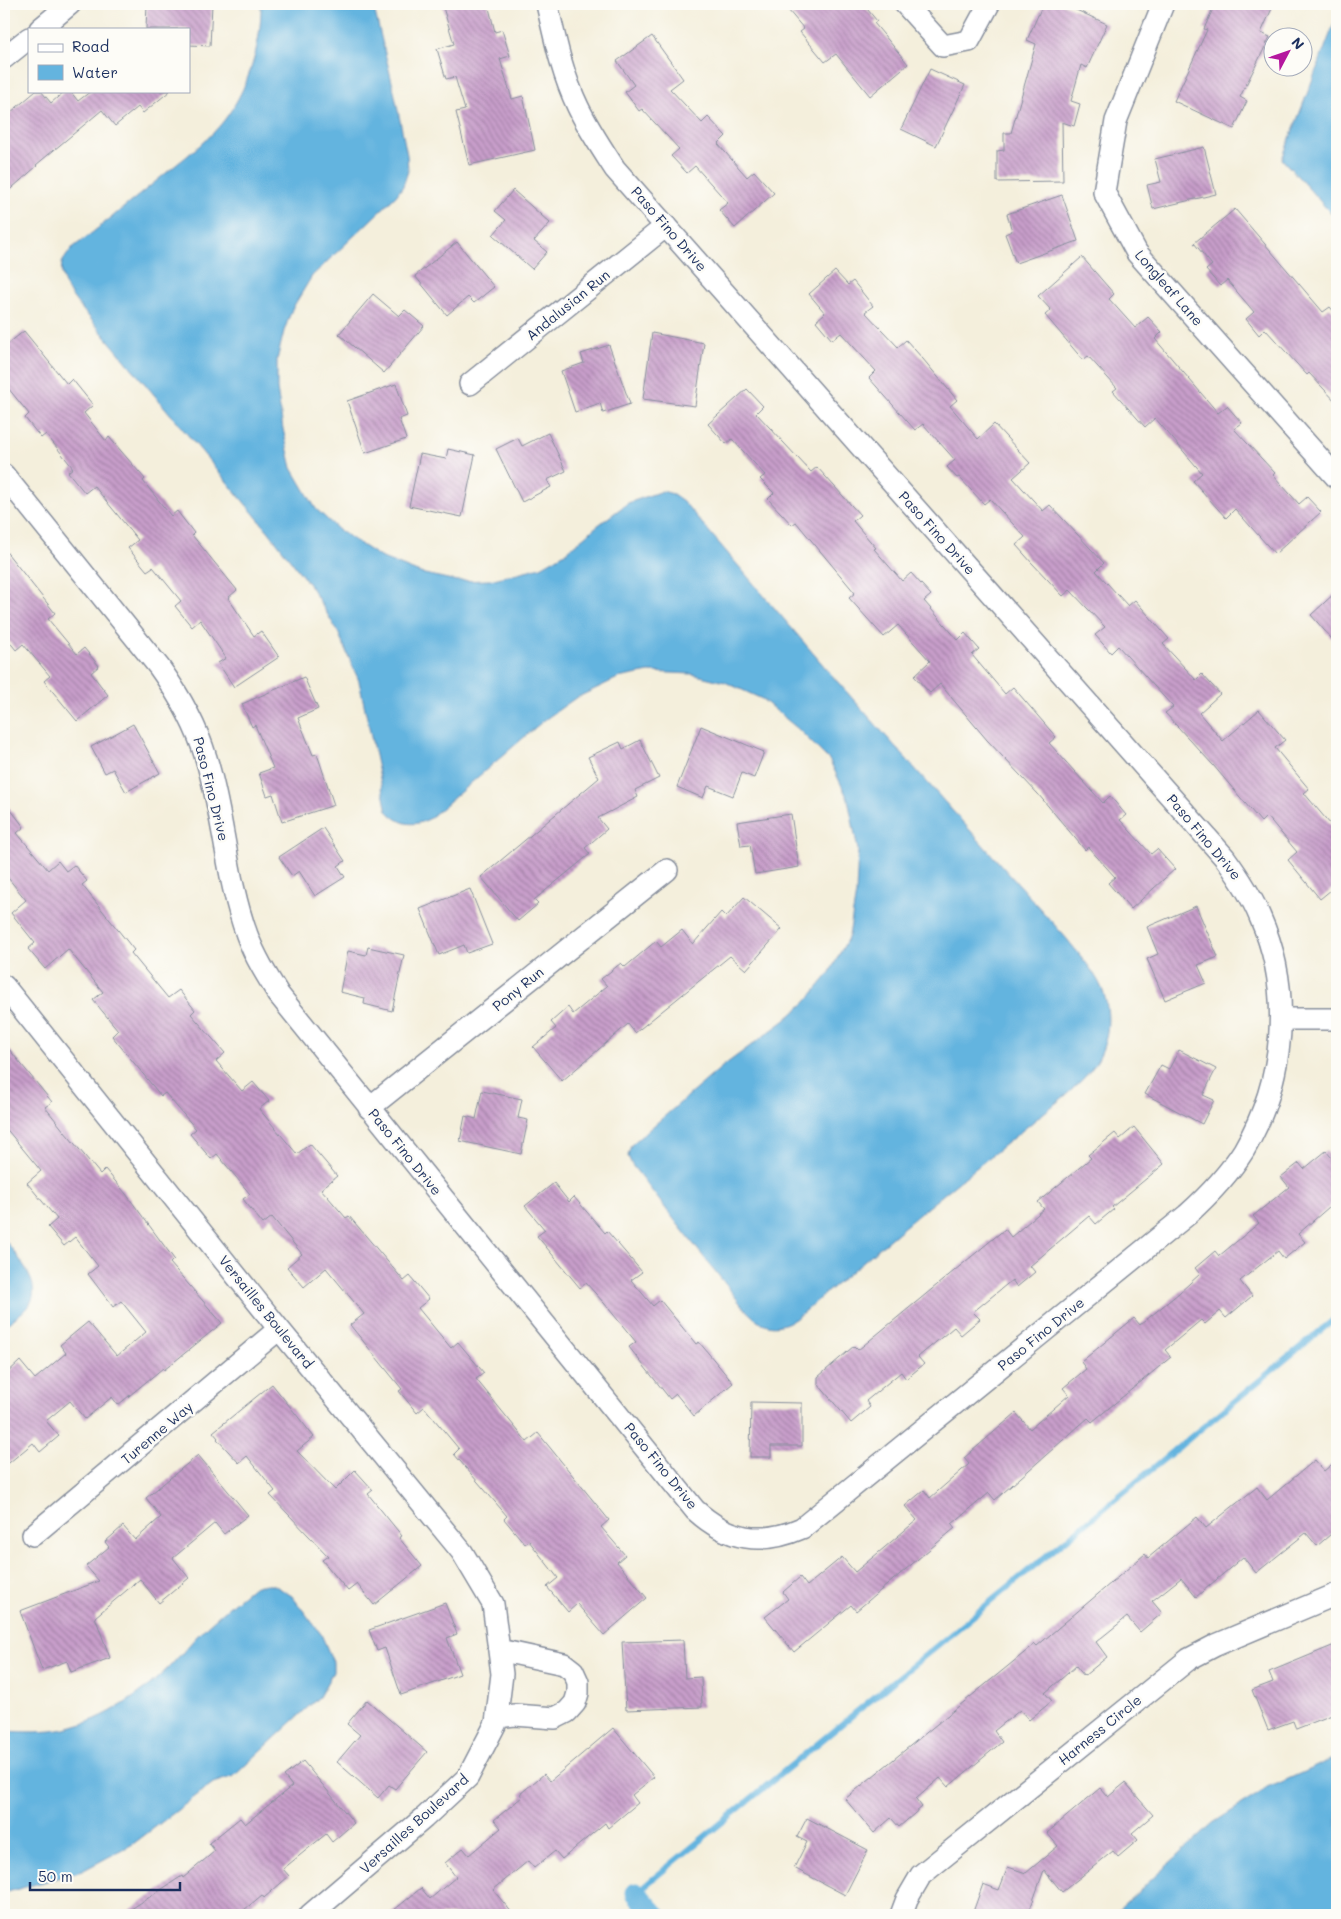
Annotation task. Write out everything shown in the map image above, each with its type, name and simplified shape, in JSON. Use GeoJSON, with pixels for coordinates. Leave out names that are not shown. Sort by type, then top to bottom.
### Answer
{"type":"FeatureCollection","features":[{"type":"Feature","properties":{"kind":"street"},"geometry":{"type":"LineString","coordinates":[[41,28],[70,4]]}},
{"type":"Feature","properties":{"kind":"street","name":"Paso Fino Drive"},"geometry":{"type":"LineString","coordinates":[[4,475],[159,667],[179,695],[195,726],[207,758],[247,934],[261,966],[279,995],[706,1520],[728,1533],[750,1538],[773,1537],[788,1534],[802,1528],[1200,1204],[1223,1178],[1238,1157],[1259,1119],[1271,1087],[1278,1053],[1280,1019],[1278,984],[1272,950],[1261,917],[1245,886],[1225,858],[616,169],[599,145],[578,107],[566,80],[547,4]]}},
{"type":"Feature","properties":{"kind":"street"},"geometry":{"type":"LineString","coordinates":[[905,4],[943,46],[969,41],[990,4]]}},
{"type":"Feature","properties":{"kind":"street","name":"Longleaf Lane"},"geometry":{"type":"LineString","coordinates":[[1161,4],[1116,120],[1104,192],[1137,253],[1337,478]]}},
{"type":"Feature","properties":{"kind":"street"},"geometry":{"type":"LineString","coordinates":[[4,58],[28,39]]}},
{"type":"Feature","properties":{"kind":"street","name":"Andalusian Run"},"geometry":{"type":"LineString","coordinates":[[470,384],[666,226]]}},
{"type":"Feature","properties":{"kind":"street","name":"Pony Run"},"geometry":{"type":"LineString","coordinates":[[369,1108],[667,870]]}},
{"type":"Feature","properties":{"kind":"street","name":"Versailles Boulevard"},"geometry":{"type":"LineString","coordinates":[[4,986],[279,1329],[462,1552],[493,1604],[502,1674],[496,1723],[468,1777],[424,1818],[310,1915]]}},
{"type":"Feature","properties":{"kind":"street"},"geometry":{"type":"LineString","coordinates":[[1280,1019],[1337,1019]]}},
{"type":"Feature","properties":{"kind":"street","name":"Turenne Way"},"geometry":{"type":"LineString","coordinates":[[33,1535],[279,1329]]}},
{"type":"Feature","properties":{"kind":"street","name":"Harness Circle"},"geometry":{"type":"LineString","coordinates":[[901,1915],[907,1899],[921,1875],[1189,1659],[1216,1645],[1337,1594]]}},
{"type":"Feature","properties":{"kind":"street"},"geometry":{"type":"LineString","coordinates":[[497,1716],[515,1715],[555,1718],[567,1712],[575,1703],[578,1693],[578,1682],[573,1671],[564,1664],[499,1650]]}},
{"type":"Feature","properties":{"kind":"water"},"geometry":{"type":"Polygon","coordinates":[[[261,4],[373,4],[407,155],[408,171],[403,186],[396,196],[312,276],[292,309],[284,331],[277,360],[277,389],[283,429],[292,468],[316,509],[339,530],[380,557],[420,573],[457,581],[490,580],[541,567],[565,553],[628,503],[662,491],[673,494],[683,501],[836,680],[1067,939],[1102,988],[1108,1020],[1105,1041],[1097,1061],[1083,1079],[795,1319],[786,1323],[777,1326],[768,1325],[749,1313],[688,1238],[632,1165],[628,1156],[631,1145],[723,1066],[784,1021],[806,1002],[829,974],[849,936],[856,894],[858,850],[848,799],[830,761],[797,728],[762,699],[725,682],[692,674],[649,672],[618,678],[574,699],[543,721],[429,819],[412,824],[397,819],[387,811],[359,681],[338,632],[311,587],[269,532],[79,305],[63,278],[62,263],[71,249],[192,152],[224,120],[243,90],[255,56],[261,21],[261,4]]]}},
{"type":"Feature","properties":{"kind":"water"},"geometry":{"type":"Polygon","coordinates":[[[1337,16],[1337,220],[1282,159],[1337,16]]]}},
{"type":"Feature","properties":{"kind":"water"},"geometry":{"type":"Polygon","coordinates":[[[4,1239],[26,1269],[33,1286],[33,1294],[31,1302],[26,1309],[4,1326],[4,1239]]]}},
{"type":"Feature","properties":{"kind":"water"},"geometry":{"type":"Polygon","coordinates":[[[274,1585],[292,1596],[321,1634],[333,1662],[333,1672],[319,1697],[234,1776],[213,1783],[133,1844],[82,1871],[4,1893],[4,1731],[42,1732],[65,1729],[80,1725],[109,1712],[137,1695],[161,1675],[212,1622],[253,1587],[274,1585]]]}},
{"type":"Feature","properties":{"kind":"water"},"geometry":{"type":"Polygon","coordinates":[[[1337,1757],[1337,1915],[1113,1915],[1213,1823],[1266,1789],[1337,1757]]]}},
{"type":"Feature","properties":{"kind":"building"},"geometry":{"type":"Polygon","coordinates":[[[147,4],[212,4],[210,46],[190,45],[190,28],[146,28],[147,4]]]}},
{"type":"Feature","properties":{"kind":"building"},"geometry":{"type":"Polygon","coordinates":[[[442,4],[488,4],[495,32],[502,30],[510,56],[500,59],[512,99],[523,96],[535,150],[469,165],[456,112],[465,110],[455,77],[446,79],[437,49],[454,44],[442,4]]]}},
{"type":"Feature","properties":{"kind":"building"},"geometry":{"type":"Polygon","coordinates":[[[783,4],[863,4],[877,21],[874,23],[908,64],[870,96],[836,54],[825,62],[800,32],[804,29],[783,4]]]}},
{"type":"Feature","properties":{"kind":"building"},"geometry":{"type":"Polygon","coordinates":[[[1043,4],[1063,4],[1107,24],[1087,68],[1081,65],[1071,101],[1080,104],[1074,126],[1062,122],[1063,181],[997,182],[997,151],[1004,150],[1004,133],[1011,133],[1036,44],[1027,40],[1043,4]]]}},
{"type":"Feature","properties":{"kind":"building"},"geometry":{"type":"Polygon","coordinates":[[[1215,4],[1274,4],[1261,33],[1264,34],[1264,49],[1240,97],[1247,101],[1234,129],[1174,101],[1207,30],[1204,29],[1215,4]]]}},
{"type":"Feature","properties":{"kind":"building"},"geometry":{"type":"Polygon","coordinates":[[[652,36],[683,79],[670,89],[702,123],[708,117],[726,136],[718,144],[747,177],[754,171],[774,193],[735,228],[719,210],[728,203],[695,166],[687,173],[671,156],[679,149],[642,109],[639,111],[625,92],[634,85],[617,61],[652,36]]]}},
{"type":"Feature","properties":{"kind":"building"},"geometry":{"type":"Polygon","coordinates":[[[930,69],[965,85],[936,146],[901,129],[930,69]]]}},
{"type":"Feature","properties":{"kind":"building"},"geometry":{"type":"Polygon","coordinates":[[[35,92],[42,92],[51,103],[64,92],[71,92],[78,101],[90,92],[169,92],[143,113],[138,107],[115,126],[102,110],[36,165],[4,195],[4,118],[35,92]]]}},
{"type":"Feature","properties":{"kind":"building"},"geometry":{"type":"Polygon","coordinates":[[[1204,147],[1216,194],[1153,209],[1147,185],[1161,182],[1155,159],[1204,147]]]}},
{"type":"Feature","properties":{"kind":"building"},"geometry":{"type":"Polygon","coordinates":[[[513,190],[550,223],[534,241],[547,252],[532,269],[493,235],[506,220],[495,211],[513,190]]]}},
{"type":"Feature","properties":{"kind":"building"},"geometry":{"type":"Polygon","coordinates":[[[1062,195],[1078,241],[1016,263],[1005,234],[1012,231],[1007,214],[1062,195]]]}},
{"type":"Feature","properties":{"kind":"building"},"geometry":{"type":"Polygon","coordinates":[[[1235,209],[1323,312],[1330,307],[1337,315],[1337,403],[1309,373],[1307,375],[1265,329],[1259,335],[1246,319],[1254,312],[1227,280],[1220,286],[1206,270],[1212,265],[1194,243],[1235,209]]]}},
{"type":"Feature","properties":{"kind":"building"},"geometry":{"type":"Polygon","coordinates":[[[457,242],[494,287],[474,303],[468,297],[447,315],[415,276],[457,242]]]}},
{"type":"Feature","properties":{"kind":"building"},"geometry":{"type":"Polygon","coordinates":[[[1082,257],[1114,294],[1109,299],[1135,328],[1148,317],[1162,332],[1155,339],[1218,413],[1227,406],[1242,423],[1234,429],[1275,473],[1273,475],[1299,504],[1307,497],[1321,512],[1275,554],[1235,509],[1226,518],[1193,481],[1202,473],[1155,418],[1145,427],[1113,391],[1117,388],[1088,356],[1083,360],[1045,315],[1051,310],[1038,296],[1082,257]]]}},
{"type":"Feature","properties":{"kind":"building"},"geometry":{"type":"Polygon","coordinates":[[[835,271],[848,285],[853,281],[873,306],[865,312],[898,347],[906,340],[923,359],[957,400],[950,406],[978,439],[994,424],[1030,463],[1013,478],[1043,511],[1050,505],[1104,563],[1096,571],[1128,606],[1135,600],[1169,639],[1163,644],[1196,680],[1202,674],[1220,694],[1199,713],[1223,741],[1259,710],[1285,740],[1275,748],[1309,789],[1304,793],[1331,825],[1337,819],[1337,885],[1320,899],[1288,860],[1297,852],[1267,816],[1261,822],[1213,765],[1165,713],[1173,707],[1118,646],[1111,653],[1095,635],[1105,627],[1070,590],[1063,596],[1032,563],[1016,545],[1025,537],[990,499],[984,504],[947,467],[955,460],[923,424],[915,430],[869,378],[876,371],[841,333],[832,340],[816,321],[825,313],[809,294],[835,271]]]}},
{"type":"Feature","properties":{"kind":"building"},"geometry":{"type":"Polygon","coordinates":[[[373,294],[399,316],[405,310],[424,326],[384,373],[339,334],[373,294]]]}},
{"type":"Feature","properties":{"kind":"building"},"geometry":{"type":"Polygon","coordinates":[[[24,331],[67,384],[72,379],[93,405],[84,413],[106,441],[109,437],[145,479],[143,481],[171,516],[177,511],[194,533],[192,535],[237,590],[228,598],[254,636],[261,631],[279,657],[234,687],[218,663],[226,658],[200,620],[192,627],[175,606],[181,601],[153,567],[147,571],[128,548],[138,540],[94,486],[85,493],[68,472],[73,468],[46,434],[41,438],[25,418],[29,414],[4,383],[4,347],[24,331]]]}},
{"type":"Feature","properties":{"kind":"building"},"geometry":{"type":"Polygon","coordinates":[[[652,333],[704,343],[695,406],[643,399],[652,333]]]}},
{"type":"Feature","properties":{"kind":"building"},"geometry":{"type":"Polygon","coordinates":[[[609,345],[630,404],[603,413],[600,403],[575,412],[561,371],[584,363],[581,354],[609,345]]]}},
{"type":"Feature","properties":{"kind":"building"},"geometry":{"type":"Polygon","coordinates":[[[396,384],[407,416],[399,419],[406,439],[365,453],[347,401],[396,384]]]}},
{"type":"Feature","properties":{"kind":"building"},"geometry":{"type":"Polygon","coordinates":[[[747,389],[763,406],[756,413],[811,472],[817,467],[860,515],[853,521],[902,581],[911,573],[931,595],[924,601],[958,640],[965,633],[979,649],[972,655],[1005,694],[1013,687],[1056,737],[1049,743],[1103,803],[1110,796],[1126,815],[1120,820],[1151,854],[1157,849],[1175,869],[1131,909],[1108,883],[1115,877],[1088,847],[1085,850],[940,684],[930,693],[914,676],[930,661],[898,625],[884,637],[849,598],[855,593],[796,522],[792,525],[768,499],[774,493],[760,479],[765,475],[732,439],[726,444],[708,424],[747,389]]]}},
{"type":"Feature","properties":{"kind":"building"},"geometry":{"type":"Polygon","coordinates":[[[548,433],[566,471],[547,480],[551,487],[522,502],[496,449],[518,438],[522,446],[548,433]]]}},
{"type":"Feature","properties":{"kind":"building"},"geometry":{"type":"Polygon","coordinates":[[[448,449],[475,455],[462,517],[409,506],[420,454],[446,459],[448,449]]]}},
{"type":"Feature","properties":{"kind":"building"},"geometry":{"type":"Polygon","coordinates":[[[4,549],[55,613],[48,619],[77,654],[84,648],[99,666],[91,673],[108,695],[77,721],[44,681],[50,676],[23,644],[16,650],[4,635],[4,549]]]}},
{"type":"Feature","properties":{"kind":"building"},"geometry":{"type":"Polygon","coordinates":[[[1337,591],[1337,645],[1311,615],[1337,591]]]}},
{"type":"Feature","properties":{"kind":"building"},"geometry":{"type":"Polygon","coordinates":[[[304,677],[318,709],[298,718],[313,755],[317,754],[334,805],[282,822],[273,794],[267,796],[259,773],[273,768],[255,725],[252,727],[242,704],[304,677]]]}},
{"type":"Feature","properties":{"kind":"building"},"geometry":{"type":"Polygon","coordinates":[[[133,724],[160,773],[126,792],[113,769],[105,773],[91,747],[133,724]]]}},
{"type":"Feature","properties":{"kind":"building"},"geometry":{"type":"Polygon","coordinates":[[[701,726],[764,752],[754,778],[742,773],[733,796],[708,786],[703,798],[677,787],[701,726]]]}},
{"type":"Feature","properties":{"kind":"building"},"geometry":{"type":"Polygon","coordinates":[[[640,740],[659,778],[635,790],[638,797],[598,818],[607,829],[585,848],[590,854],[534,900],[538,904],[518,921],[481,877],[599,778],[588,757],[620,742],[623,749],[640,740]]]}},
{"type":"Feature","properties":{"kind":"building"},"geometry":{"type":"Polygon","coordinates":[[[4,801],[24,827],[17,833],[48,870],[58,861],[66,871],[74,865],[87,881],[82,885],[134,950],[131,953],[168,998],[179,990],[195,1010],[191,1014],[225,1053],[216,1061],[242,1091],[253,1082],[269,1101],[259,1109],[297,1154],[310,1144],[337,1176],[321,1189],[346,1218],[349,1216],[404,1281],[410,1276],[429,1299],[418,1308],[451,1348],[458,1342],[484,1373],[476,1379],[527,1442],[538,1433],[609,1520],[601,1527],[625,1555],[617,1562],[647,1598],[604,1635],[577,1604],[568,1612],[547,1587],[558,1578],[529,1541],[525,1544],[504,1519],[507,1516],[454,1454],[459,1449],[424,1407],[417,1413],[399,1391],[402,1389],[350,1325],[364,1314],[326,1268],[304,1287],[287,1267],[302,1254],[272,1217],[263,1224],[243,1199],[250,1194],[217,1154],[211,1159],[190,1134],[196,1129],[165,1093],[161,1096],[112,1036],[118,1030],[93,1000],[103,992],[68,949],[45,969],[28,949],[35,943],[11,913],[26,900],[4,873],[4,801]]]}},
{"type":"Feature","properties":{"kind":"building"},"geometry":{"type":"Polygon","coordinates":[[[791,814],[799,867],[755,874],[750,845],[741,846],[737,822],[791,814]]]}},
{"type":"Feature","properties":{"kind":"building"},"geometry":{"type":"Polygon","coordinates":[[[323,828],[345,861],[338,866],[345,877],[315,896],[299,871],[292,876],[279,857],[323,828]]]}},
{"type":"Feature","properties":{"kind":"building"},"geometry":{"type":"Polygon","coordinates":[[[470,889],[492,944],[467,953],[464,945],[439,955],[420,909],[470,889]]]}},
{"type":"Feature","properties":{"kind":"building"},"geometry":{"type":"Polygon","coordinates":[[[744,897],[782,929],[746,970],[730,956],[635,1033],[628,1024],[562,1081],[533,1047],[556,1028],[551,1022],[568,1007],[573,1014],[607,986],[601,979],[621,963],[625,967],[656,941],[661,947],[682,930],[693,944],[721,912],[726,917],[744,897]]]}},
{"type":"Feature","properties":{"kind":"building"},"geometry":{"type":"Polygon","coordinates":[[[1196,906],[1218,957],[1198,965],[1206,983],[1165,1000],[1147,959],[1158,954],[1147,927],[1196,906]]]}},
{"type":"Feature","properties":{"kind":"building"},"geometry":{"type":"Polygon","coordinates":[[[368,947],[404,955],[392,1011],[364,1004],[365,998],[340,992],[348,951],[366,955],[368,947]]]}},
{"type":"Feature","properties":{"kind":"building"},"geometry":{"type":"Polygon","coordinates":[[[4,1043],[52,1102],[45,1107],[100,1174],[105,1169],[126,1194],[174,1259],[170,1263],[222,1323],[118,1405],[112,1397],[85,1419],[70,1401],[46,1421],[59,1436],[40,1452],[33,1443],[4,1467],[4,1414],[10,1409],[4,1401],[4,1376],[20,1361],[35,1379],[66,1353],[60,1345],[88,1322],[117,1356],[146,1332],[121,1301],[113,1307],[88,1274],[98,1266],[75,1237],[64,1246],[48,1227],[57,1219],[27,1183],[41,1171],[4,1126],[4,1043]]]}},
{"type":"Feature","properties":{"kind":"building"},"geometry":{"type":"Polygon","coordinates":[[[1179,1050],[1216,1069],[1203,1095],[1214,1100],[1202,1124],[1145,1094],[1161,1065],[1169,1069],[1179,1050]]]}},
{"type":"Feature","properties":{"kind":"building"},"geometry":{"type":"Polygon","coordinates":[[[482,1091],[522,1099],[518,1118],[528,1120],[521,1154],[460,1141],[465,1116],[476,1119],[482,1091]]]}},
{"type":"Feature","properties":{"kind":"building"},"geometry":{"type":"Polygon","coordinates":[[[1134,1127],[1164,1164],[1112,1207],[1114,1209],[1096,1224],[1089,1216],[1030,1266],[1035,1272],[1017,1287],[1012,1280],[973,1312],[980,1319],[961,1335],[954,1327],[918,1357],[924,1364],[906,1379],[901,1372],[866,1401],[870,1407],[851,1423],[818,1384],[818,1377],[854,1346],[858,1350],[1005,1229],[1011,1237],[1044,1209],[1038,1202],[1091,1158],[1088,1155],[1115,1133],[1120,1139],[1134,1127]]]}},
{"type":"Feature","properties":{"kind":"building"},"geometry":{"type":"Polygon","coordinates":[[[1326,1151],[1337,1164],[1337,1200],[1298,1234],[1305,1242],[1284,1259],[1278,1251],[1240,1281],[1252,1296],[1226,1318],[1220,1311],[1205,1324],[1201,1320],[1165,1350],[1171,1357],[1092,1422],[1088,1418],[995,1500],[989,1493],[952,1524],[955,1528],[856,1611],[851,1605],[794,1652],[765,1617],[788,1599],[783,1592],[800,1577],[807,1586],[842,1557],[855,1572],[917,1520],[905,1506],[924,1490],[930,1498],[969,1464],[964,1458],[1016,1413],[1030,1429],[1069,1395],[1063,1388],[1086,1369],[1081,1362],[1134,1318],[1140,1325],[1179,1293],[1200,1274],[1195,1268],[1215,1251],[1219,1256],[1259,1223],[1253,1216],[1289,1187],[1281,1177],[1299,1163],[1304,1169],[1326,1151]]]}},
{"type":"Feature","properties":{"kind":"building"},"geometry":{"type":"Polygon","coordinates":[[[554,1183],[569,1202],[574,1197],[605,1233],[607,1231],[642,1272],[631,1280],[653,1306],[660,1300],[696,1344],[699,1342],[733,1383],[694,1416],[676,1394],[670,1399],[629,1347],[636,1342],[586,1283],[580,1288],[537,1236],[545,1230],[525,1206],[554,1183]]]}},
{"type":"Feature","properties":{"kind":"building"},"geometry":{"type":"Polygon","coordinates":[[[272,1384],[314,1437],[297,1451],[335,1490],[355,1470],[373,1490],[368,1494],[402,1536],[399,1538],[422,1566],[374,1605],[357,1584],[348,1591],[322,1560],[328,1556],[270,1495],[275,1491],[247,1456],[239,1463],[213,1432],[272,1384]]]}},
{"type":"Feature","properties":{"kind":"building"},"geometry":{"type":"Polygon","coordinates":[[[751,1402],[802,1403],[802,1446],[771,1446],[771,1457],[750,1457],[751,1402]]]}},
{"type":"Feature","properties":{"kind":"building"},"geometry":{"type":"Polygon","coordinates":[[[198,1455],[248,1515],[224,1534],[215,1523],[173,1558],[189,1578],[159,1603],[140,1579],[95,1617],[110,1658],[71,1672],[67,1661],[42,1670],[20,1611],[99,1581],[86,1566],[109,1547],[105,1542],[123,1526],[135,1540],[161,1517],[146,1498],[198,1455]]]}},
{"type":"Feature","properties":{"kind":"building"},"geometry":{"type":"Polygon","coordinates":[[[1315,1460],[1324,1471],[1337,1460],[1337,1529],[1317,1546],[1306,1533],[1256,1573],[1243,1557],[1196,1597],[1181,1578],[1152,1601],[1162,1613],[1140,1632],[1127,1617],[1096,1642],[1107,1657],[1084,1676],[1076,1666],[1045,1693],[1052,1701],[1029,1720],[1020,1710],[994,1731],[1002,1742],[948,1787],[940,1778],[916,1799],[922,1807],[899,1827],[891,1818],[874,1833],[845,1799],[1035,1644],[1037,1646],[1145,1554],[1148,1558],[1197,1517],[1206,1528],[1257,1487],[1267,1500],[1315,1460]]]}},
{"type":"Feature","properties":{"kind":"building"},"geometry":{"type":"Polygon","coordinates":[[[445,1603],[457,1634],[447,1638],[460,1674],[401,1695],[385,1648],[377,1651],[369,1630],[445,1603]]]}},
{"type":"Feature","properties":{"kind":"building"},"geometry":{"type":"Polygon","coordinates":[[[683,1640],[685,1678],[701,1677],[702,1707],[626,1710],[622,1642],[683,1640]]]}},
{"type":"Feature","properties":{"kind":"building"},"geometry":{"type":"Polygon","coordinates":[[[1337,1644],[1337,1713],[1296,1729],[1293,1721],[1268,1730],[1252,1690],[1273,1682],[1269,1672],[1337,1644]]]}},
{"type":"Feature","properties":{"kind":"building"},"geometry":{"type":"Polygon","coordinates":[[[367,1700],[427,1752],[395,1789],[389,1785],[378,1798],[337,1762],[360,1735],[347,1724],[367,1700]]]}},
{"type":"Feature","properties":{"kind":"building"},"geometry":{"type":"Polygon","coordinates":[[[613,1728],[654,1777],[632,1795],[638,1803],[608,1828],[605,1823],[562,1859],[555,1851],[534,1868],[528,1861],[493,1890],[514,1915],[388,1915],[421,1888],[430,1899],[456,1877],[445,1863],[463,1848],[469,1855],[501,1828],[494,1820],[522,1797],[520,1794],[544,1774],[550,1781],[613,1728]]]}},
{"type":"Feature","properties":{"kind":"building"},"geometry":{"type":"Polygon","coordinates":[[[303,1761],[354,1823],[332,1842],[326,1834],[283,1869],[289,1876],[264,1898],[262,1895],[238,1915],[122,1915],[182,1876],[183,1878],[215,1851],[209,1843],[240,1818],[245,1824],[292,1786],[284,1776],[303,1761]]]}},
{"type":"Feature","properties":{"kind":"building"},"geometry":{"type":"Polygon","coordinates":[[[1125,1783],[1153,1815],[1132,1833],[1138,1840],[1118,1857],[1113,1851],[1062,1892],[1044,1870],[1028,1915],[982,1915],[973,1912],[983,1884],[999,1890],[1008,1867],[1026,1873],[1058,1846],[1047,1833],[1100,1788],[1108,1797],[1125,1783]]]}},
{"type":"Feature","properties":{"kind":"building"},"geometry":{"type":"Polygon","coordinates":[[[807,1818],[868,1850],[845,1895],[794,1868],[807,1842],[797,1837],[807,1818]]]}},
{"type":"Feature","properties":{"kind":"waterway"},"geometry":{"type":"LineString","coordinates":[[636,1893],[1337,1317]]}},
{"type":"Feature","properties":{"kind":"waterway"},"geometry":{"type":"LineString","coordinates":[[636,1893],[656,1915]]}}]}
